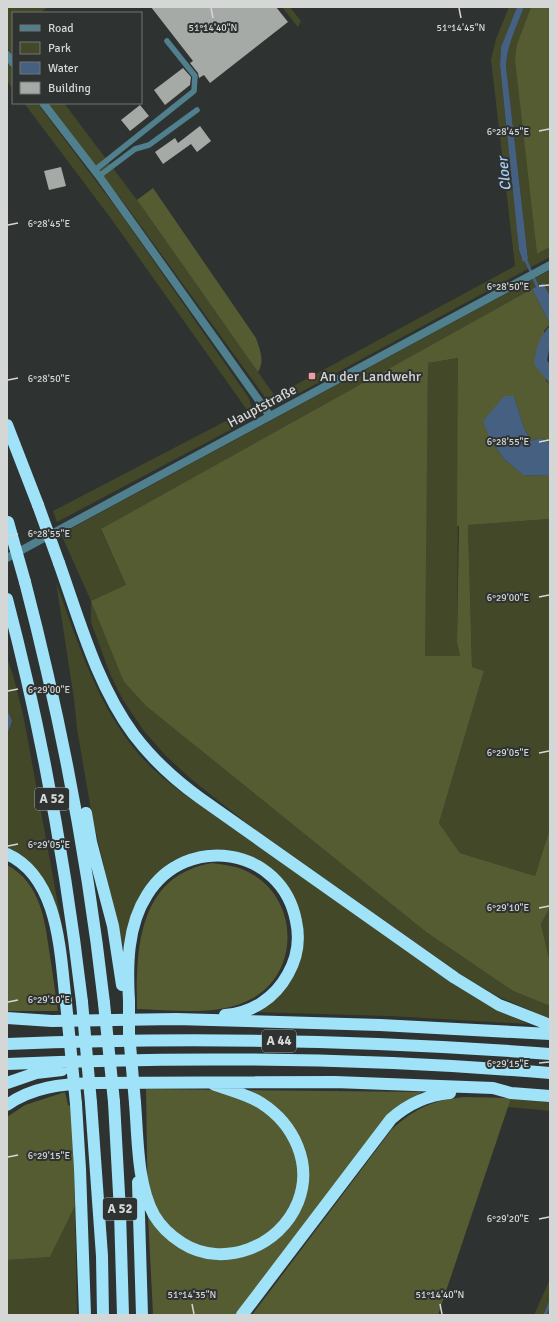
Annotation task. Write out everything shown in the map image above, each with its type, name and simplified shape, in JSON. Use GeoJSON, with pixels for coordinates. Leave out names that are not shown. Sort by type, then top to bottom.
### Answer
{"type":"FeatureCollection","features":[{"type":"Feature","properties":{"kind":"highway"},"geometry":{"type":"LineString","coordinates":[[7,426],[38,505],[91,654],[112,700],[135,736],[165,770],[200,798],[455,978],[499,1005],[550,1025]]}},
{"type":"Feature","properties":{"kind":"highway","name":"A 52"},"geometry":{"type":"LineString","coordinates":[[8,520],[51,685],[72,785],[88,878],[104,1003],[114,1102],[120,1212],[122,1315]]}},
{"type":"Feature","properties":{"kind":"highway","name":"A 52"},"geometry":{"type":"LineString","coordinates":[[7,599],[30,690],[54,808],[70,910],[82,1002],[91,1103],[102,1248],[104,1315]]}},
{"type":"Feature","properties":{"kind":"highway"},"geometry":{"type":"LineString","coordinates":[[72,785],[86,813],[91,842],[113,926],[126,1001],[138,1148],[142,1315]]}},
{"type":"Feature","properties":{"kind":"highway"},"geometry":{"type":"LineString","coordinates":[[7,854],[29,869],[41,886],[46,896],[56,928],[66,1003],[76,1104],[80,1169],[85,1315]]}},
{"type":"Feature","properties":{"kind":"highway"},"geometry":{"type":"LineString","coordinates":[[126,1001],[128,964],[134,925],[140,908],[155,884],[176,866],[201,856],[228,856],[254,864],[265,870],[279,884],[291,904],[297,927],[298,938],[295,960],[290,970],[271,997],[246,1011],[225,1015],[198,1016],[176,1019]]}},
{"type":"Feature","properties":{"kind":"highway"},"geometry":{"type":"LineString","coordinates":[[7,1018],[52,1021],[176,1019],[380,1024],[550,1034]]}},
{"type":"Feature","properties":{"kind":"highway"},"geometry":{"type":"LineString","coordinates":[[7,1026],[40,1024],[52,1021]]}},
{"type":"Feature","properties":{"kind":"highway","name":"A 44"},"geometry":{"type":"LineString","coordinates":[[7,1044],[156,1040],[270,1040],[410,1045],[550,1054]]}},
{"type":"Feature","properties":{"kind":"highway","name":"A 44"},"geometry":{"type":"LineString","coordinates":[[7,1064],[174,1060],[321,1061],[550,1073]]}},
{"type":"Feature","properties":{"kind":"highway"},"geometry":{"type":"LineString","coordinates":[[7,1084],[36,1073],[68,1070],[104,1062]]}},
{"type":"Feature","properties":{"kind":"highway"},"geometry":{"type":"LineString","coordinates":[[138,1148],[144,1189],[154,1216],[163,1228],[191,1248],[203,1253],[216,1254],[243,1251],[267,1240],[286,1222],[298,1202],[302,1182],[302,1163],[298,1143],[288,1127],[260,1103],[206,1082]]}},
{"type":"Feature","properties":{"kind":"highway"},"geometry":{"type":"LineString","coordinates":[[7,1105],[26,1094],[69,1083],[365,1083],[493,1088],[511,1093]]}},
{"type":"Feature","properties":{"kind":"highway"},"geometry":{"type":"LineString","coordinates":[[242,1315],[380,1131],[402,1109],[415,1101],[442,1093],[511,1093],[550,1096]]}},
{"type":"Feature","properties":{"kind":"street"},"geometry":{"type":"LineString","coordinates":[[44,104],[97,173],[270,416]]}},
{"type":"Feature","properties":{"kind":"street","name":"Hauptstraße"},"geometry":{"type":"LineString","coordinates":[[7,558],[548,266]]}},
{"type":"Feature","properties":{"kind":"lane"},"geometry":{"type":"LineString","coordinates":[[97,173],[194,91],[194,76],[167,41]]}},
{"type":"Feature","properties":{"kind":"lane"},"geometry":{"type":"LineString","coordinates":[[97,173],[135,149],[149,145],[197,110]]}},
{"type":"Feature","properties":{"kind":"green space"},"geometry":{"type":"Polygon","coordinates":[[[7,7],[48,7],[41,12],[12,12],[12,55],[7,48],[7,7]]]}},
{"type":"Feature","properties":{"kind":"green space"},"geometry":{"type":"Polygon","coordinates":[[[282,7],[290,7],[301,21],[298,27],[282,7]]]}},
{"type":"Feature","properties":{"kind":"green space"},"geometry":{"type":"Polygon","coordinates":[[[509,7],[517,7],[501,47],[500,65],[519,250],[521,258],[528,259],[506,66],[510,43],[515,28],[524,7],[531,7],[517,44],[537,254],[550,247],[550,257],[279,404],[273,405],[267,400],[127,207],[49,104],[65,104],[137,200],[275,396],[515,266],[491,60],[496,39],[509,7]]]}},
{"type":"Feature","properties":{"kind":"green space"},"geometry":{"type":"Polygon","coordinates":[[[531,7],[550,7],[550,247],[537,254],[515,59],[517,44],[531,7]]]}},
{"type":"Feature","properties":{"kind":"green space"},"geometry":{"type":"Polygon","coordinates":[[[7,62],[12,69],[12,88],[7,81],[7,62]]]}},
{"type":"Feature","properties":{"kind":"green space"},"geometry":{"type":"Polygon","coordinates":[[[25,104],[38,104],[120,213],[249,398],[252,408],[252,417],[57,522],[53,511],[247,410],[112,220],[25,104]]]}},
{"type":"Feature","properties":{"kind":"green space"},"geometry":{"type":"Polygon","coordinates":[[[153,188],[256,338],[261,360],[258,372],[137,200],[153,188]]]}},
{"type":"Feature","properties":{"kind":"green space"},"geometry":{"type":"Polygon","coordinates":[[[550,270],[550,296],[543,283],[101,530],[126,585],[124,682],[146,706],[426,932],[513,991],[550,1006],[550,1019],[497,996],[466,978],[249,825],[191,779],[166,756],[144,731],[123,700],[110,674],[91,622],[91,601],[61,534],[550,270]]]}},
{"type":"Feature","properties":{"kind":"green space"},"geometry":{"type":"Polygon","coordinates":[[[532,289],[550,324],[544,331],[546,381],[550,384],[550,443],[540,438],[531,441],[524,428],[514,396],[490,439],[504,459],[523,475],[550,476],[550,519],[468,525],[472,667],[484,671],[439,823],[460,853],[535,876],[550,828],[550,907],[541,924],[550,963],[550,1006],[513,991],[426,932],[146,706],[124,682],[91,601],[126,585],[101,529],[532,289]],[[458,358],[428,363],[425,656],[460,656],[457,642],[459,526],[457,526],[458,358]]]}},
{"type":"Feature","properties":{"kind":"green space"},"geometry":{"type":"Polygon","coordinates":[[[459,358],[457,642],[460,656],[424,656],[428,363],[459,358]]]}},
{"type":"Feature","properties":{"kind":"green space"},"geometry":{"type":"Polygon","coordinates":[[[550,519],[550,828],[535,876],[460,853],[439,823],[484,671],[472,667],[468,525],[550,519]]]}},
{"type":"Feature","properties":{"kind":"green space"},"geometry":{"type":"Polygon","coordinates":[[[56,582],[94,682],[119,728],[153,769],[181,792],[459,987],[491,1007],[528,1024],[390,1016],[253,1012],[278,996],[291,981],[299,962],[300,916],[256,860],[231,850],[211,849],[191,853],[170,862],[150,881],[136,904],[125,955],[92,816],[77,729],[74,699],[56,582]]]}},
{"type":"Feature","properties":{"kind":"green space"},"geometry":{"type":"Polygon","coordinates":[[[7,658],[23,714],[62,926],[53,898],[43,880],[7,849],[7,735],[10,728],[7,710],[7,658]]]}},
{"type":"Feature","properties":{"kind":"green space"},"geometry":{"type":"Polygon","coordinates":[[[212,863],[237,867],[250,873],[266,884],[277,899],[285,916],[288,935],[286,953],[280,971],[269,986],[253,998],[226,1008],[196,1011],[137,1009],[138,962],[141,939],[146,918],[155,899],[169,883],[187,871],[212,863]]]}},
{"type":"Feature","properties":{"kind":"green space"},"geometry":{"type":"Polygon","coordinates":[[[7,865],[27,882],[34,892],[39,904],[46,930],[58,1011],[7,1011],[7,865]]]}},
{"type":"Feature","properties":{"kind":"green space"},"geometry":{"type":"Polygon","coordinates":[[[550,907],[550,963],[541,924],[550,907]]]}},
{"type":"Feature","properties":{"kind":"green space"},"geometry":{"type":"Polygon","coordinates":[[[146,1089],[422,1092],[400,1106],[236,1315],[153,1315],[148,1215],[146,1089]]]}},
{"type":"Feature","properties":{"kind":"green space"},"geometry":{"type":"Polygon","coordinates":[[[65,1092],[68,1105],[72,1107],[75,1206],[50,1257],[7,1260],[7,1117],[25,1105],[65,1092]]]}},
{"type":"Feature","properties":{"kind":"green space"},"geometry":{"type":"Polygon","coordinates":[[[465,1097],[511,1098],[438,1315],[252,1315],[392,1129],[417,1110],[425,1106],[443,1100],[465,1097]]]}},
{"type":"Feature","properties":{"kind":"green space"},"geometry":{"type":"Polygon","coordinates":[[[511,1098],[550,1101],[550,1111],[507,1107],[511,1098]]]}},
{"type":"Feature","properties":{"kind":"green space"},"geometry":{"type":"Polygon","coordinates":[[[75,1206],[77,1315],[7,1315],[7,1260],[50,1257],[75,1206]]]}},
{"type":"Feature","properties":{"kind":"green space"},"geometry":{"type":"Polygon","coordinates":[[[550,1279],[550,1315],[534,1315],[550,1279]]]}},
{"type":"Feature","properties":{"kind":"water"},"geometry":{"type":"Polygon","coordinates":[[[517,7],[524,7],[510,43],[506,66],[528,259],[523,262],[519,250],[500,65],[501,47],[517,7]]]}},
{"type":"Feature","properties":{"kind":"water"},"geometry":{"type":"Polygon","coordinates":[[[543,283],[550,296],[550,324],[532,289],[543,283]]]}},
{"type":"Feature","properties":{"kind":"water"},"geometry":{"type":"Polygon","coordinates":[[[550,326],[550,345],[547,360],[550,365],[550,384],[534,364],[537,348],[543,334],[550,326]]]}},
{"type":"Feature","properties":{"kind":"water"},"geometry":{"type":"Polygon","coordinates":[[[504,396],[514,396],[524,428],[531,441],[540,438],[550,443],[550,476],[523,475],[504,459],[490,439],[483,421],[504,396]]]}},
{"type":"Feature","properties":{"kind":"water"},"geometry":{"type":"Polygon","coordinates":[[[7,710],[12,721],[7,735],[7,710]]]}},
{"type":"Feature","properties":{"kind":"building"},"geometry":{"type":"Polygon","coordinates":[[[151,7],[276,7],[288,22],[210,83],[204,75],[199,78],[198,73],[190,63],[193,61],[151,7]]]}},
{"type":"Feature","properties":{"kind":"building"},"geometry":{"type":"Polygon","coordinates":[[[183,68],[191,77],[190,85],[165,105],[154,90],[183,68]]]}},
{"type":"Feature","properties":{"kind":"building"},"geometry":{"type":"Polygon","coordinates":[[[140,105],[149,116],[130,131],[121,120],[140,105]]]}},
{"type":"Feature","properties":{"kind":"building"},"geometry":{"type":"Polygon","coordinates":[[[200,126],[211,141],[197,152],[191,144],[163,164],[155,152],[175,138],[178,143],[200,126]]]}},
{"type":"Feature","properties":{"kind":"building"},"geometry":{"type":"Polygon","coordinates":[[[61,167],[66,186],[49,190],[44,171],[61,167]]]}},
{"type":"Feature","properties":{"kind":"waterway","name":"Cloer"},"geometry":{"type":"LineString","coordinates":[[524,256],[539,290]]}},
{"type":"Feature","properties":{"kind":"waterway","name":"Cloer"},"geometry":{"type":"LineString","coordinates":[[545,1315],[550,1303]]}},
{"type":"Feature","properties":{"kind":"place","name":"An der Landwehr"},"geometry":{"type":"Point","coordinates":[312,376]}}]}
